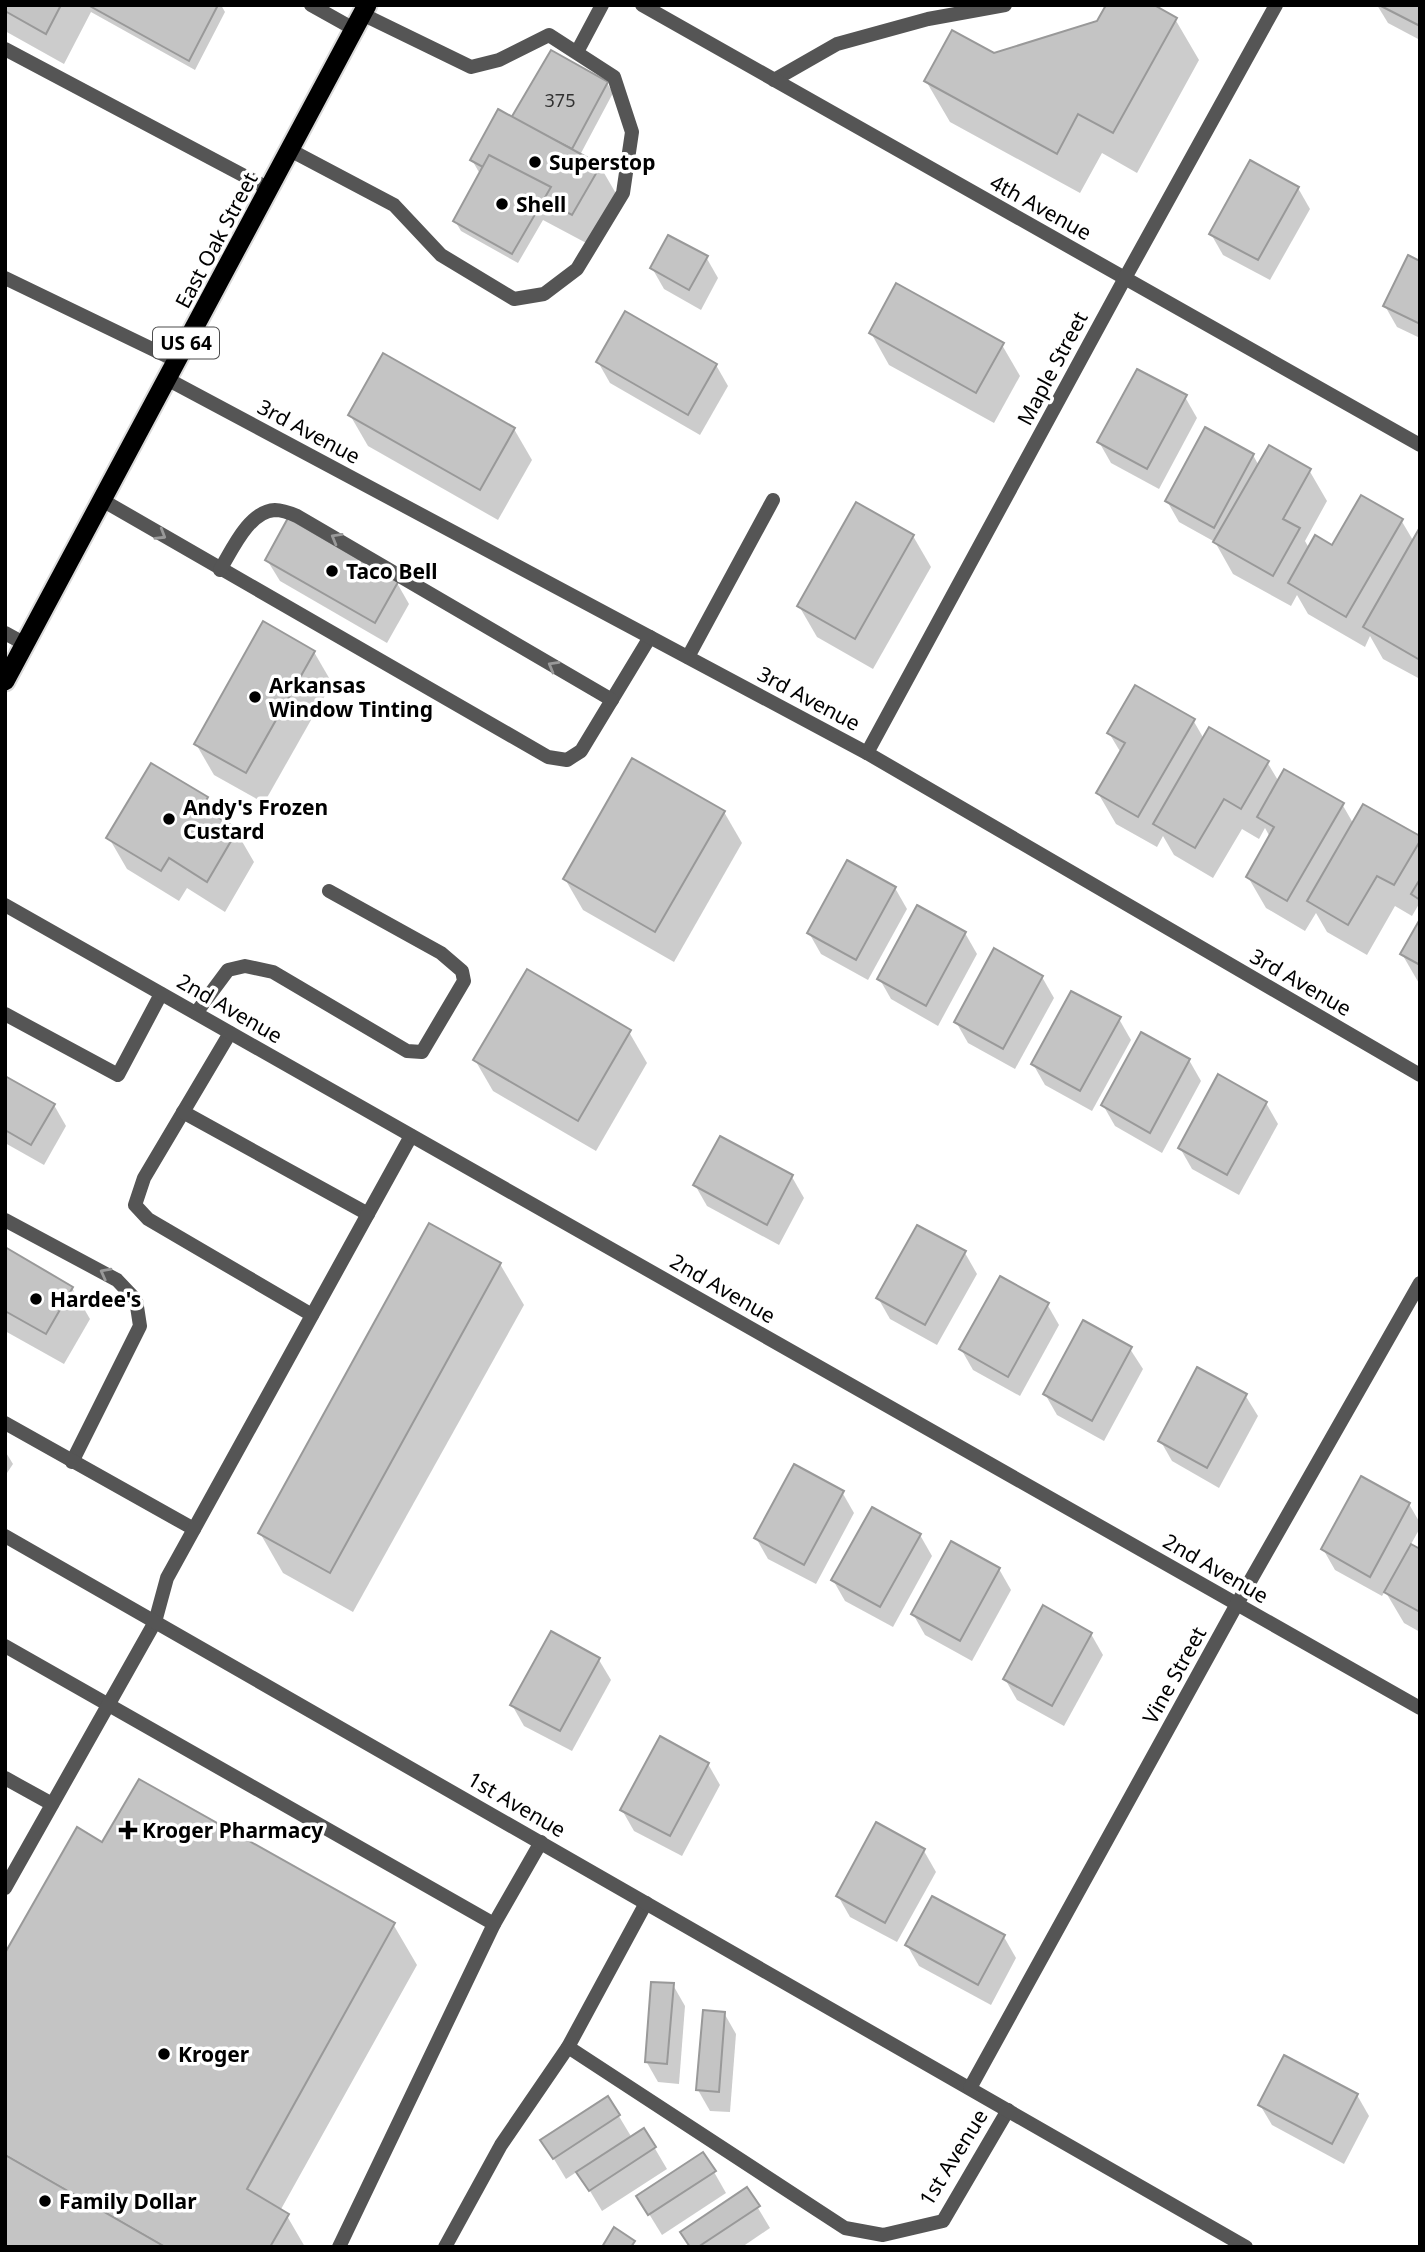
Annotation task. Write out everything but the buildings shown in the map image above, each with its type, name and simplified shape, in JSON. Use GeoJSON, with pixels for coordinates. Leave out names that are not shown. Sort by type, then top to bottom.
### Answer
{"type":"FeatureCollection","features":[{"type":"Feature","properties":{"kind":"highway","name":"East Oak Street"},"geometry":{"type":"LineString","coordinates":[[5,681],[361,16]]}},
{"type":"Feature","properties":{"kind":"street"},"geometry":{"type":"LineString","coordinates":[[290,149],[394,205],[441,256],[514,299],[544,294],[577,269],[623,193],[632,132],[614,77],[549,35],[499,60],[471,67],[361,16],[311,5]]}},
{"type":"Feature","properties":{"kind":"street"},"geometry":{"type":"LineString","coordinates":[[576,52],[602,5]]}},
{"type":"Feature","properties":{"kind":"street","name":"4th Avenue"},"geometry":{"type":"LineString","coordinates":[[642,5],[1420,445]]}},
{"type":"Feature","properties":{"kind":"street"},"geometry":{"type":"LineString","coordinates":[[774,80],[838,44],[928,19],[1004,5]]}},
{"type":"Feature","properties":{"kind":"street","name":"Maple Street"},"geometry":{"type":"LineString","coordinates":[[867,753],[1276,5]]}},
{"type":"Feature","properties":{"kind":"street"},"geometry":{"type":"LineString","coordinates":[[5,49],[269,189]]}},
{"type":"Feature","properties":{"kind":"street"},"geometry":{"type":"LineString","coordinates":[[5,278],[177,361]]}},
{"type":"Feature","properties":{"kind":"street","name":"3rd Avenue"},"geometry":{"type":"LineString","coordinates":[[167,379],[867,753],[1420,1075]]}},
{"type":"Feature","properties":{"kind":"street"},"geometry":{"type":"LineString","coordinates":[[102,500],[548,757],[567,760],[581,751],[650,637]]}},
{"type":"Feature","properties":{"kind":"street"},"geometry":{"type":"LineString","coordinates":[[688,657],[774,500]]}},
{"type":"Feature","properties":{"kind":"street"},"geometry":{"type":"LineString","coordinates":[[220,570],[238,539],[265,511],[279,510],[297,516],[612,701]]}},
{"type":"Feature","properties":{"kind":"street"},"geometry":{"type":"LineString","coordinates":[[5,634],[25,644]]}},
{"type":"Feature","properties":{"kind":"street"},"geometry":{"type":"LineString","coordinates":[[196,1013],[228,970],[245,966],[273,972],[407,1051],[422,1052],[464,981],[462,971],[441,953],[329,891]]}},
{"type":"Feature","properties":{"kind":"street","name":"2nd Avenue"},"geometry":{"type":"LineString","coordinates":[[5,905],[1420,1708]]}},
{"type":"Feature","properties":{"kind":"street"},"geometry":{"type":"LineString","coordinates":[[5,1014],[118,1075],[161,993]]}},
{"type":"Feature","properties":{"kind":"street"},"geometry":{"type":"LineString","coordinates":[[230,1032],[144,1178],[135,1205],[148,1219],[312,1315]]}},
{"type":"Feature","properties":{"kind":"street"},"geometry":{"type":"LineString","coordinates":[[183,1112],[368,1214]]}},
{"type":"Feature","properties":{"kind":"street"},"geometry":{"type":"LineString","coordinates":[[5,1888],[155,1622],[167,1577],[411,1136]]}},
{"type":"Feature","properties":{"kind":"street"},"geometry":{"type":"LineString","coordinates":[[5,1220],[117,1280],[136,1300],[139,1326],[72,1462]]}},
{"type":"Feature","properties":{"kind":"street","name":"Vine Street"},"geometry":{"type":"LineString","coordinates":[[970,2088],[1237,1604],[1420,1283]]}},
{"type":"Feature","properties":{"kind":"street"},"geometry":{"type":"LineString","coordinates":[[5,1423],[194,1529]]}},
{"type":"Feature","properties":{"kind":"street","name":"1st Avenue"},"geometry":{"type":"LineString","coordinates":[[5,1536],[1246,2247]]}},
{"type":"Feature","properties":{"kind":"street"},"geometry":{"type":"LineString","coordinates":[[5,1646],[494,1924]]}},
{"type":"Feature","properties":{"kind":"street"},"geometry":{"type":"LineString","coordinates":[[5,1778],[52,1804]]}},
{"type":"Feature","properties":{"kind":"street"},"geometry":{"type":"LineString","coordinates":[[339,2247],[494,1924],[541,1842]]}},
{"type":"Feature","properties":{"kind":"street"},"geometry":{"type":"LineString","coordinates":[[445,2247],[501,2145],[568,2047],[646,1903]]}},
{"type":"Feature","properties":{"kind":"street","name":"1st Avenue"},"geometry":{"type":"LineString","coordinates":[[568,2047],[845,2228],[883,2235],[943,2221],[1008,2110]]}},
{"type":"Feature","properties":{"kind":"place","name":"Superstop"},"geometry":{"type":"Point","coordinates":[535,162]}},
{"type":"Feature","properties":{"kind":"place","name":"Shell"},"geometry":{"type":"Point","coordinates":[502,204]}},
{"type":"Feature","properties":{"kind":"place","name":"Taco Bell"},"geometry":{"type":"Point","coordinates":[332,571]}},
{"type":"Feature","properties":{"kind":"place","name":"Arkansas Window Tinting"},"geometry":{"type":"Point","coordinates":[255,697]}},
{"type":"Feature","properties":{"kind":"place","name":"Andy's Frozen Custard"},"geometry":{"type":"Point","coordinates":[169,819]}},
{"type":"Feature","properties":{"kind":"place","name":"Hardee's"},"geometry":{"type":"Point","coordinates":[36,1299]}},
{"type":"Feature","properties":{"kind":"place","name":"Kroger Pharmacy"},"geometry":{"type":"Point","coordinates":[128,1830]}},
{"type":"Feature","properties":{"kind":"place","name":"Kroger"},"geometry":{"type":"Point","coordinates":[164,2054]}},
{"type":"Feature","properties":{"kind":"place","name":"Family Dollar"},"geometry":{"type":"Point","coordinates":[45,2201]}}]}
